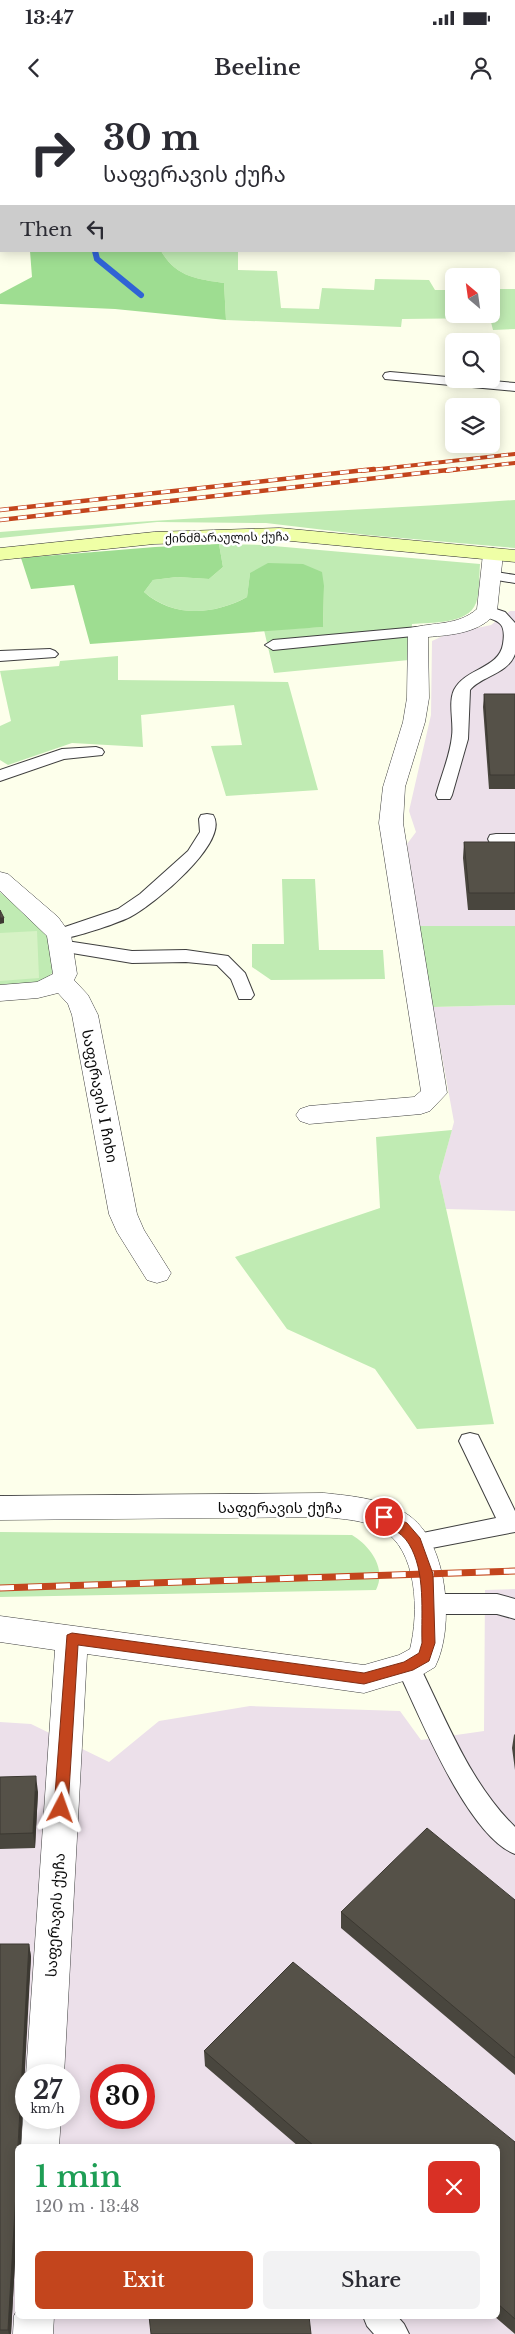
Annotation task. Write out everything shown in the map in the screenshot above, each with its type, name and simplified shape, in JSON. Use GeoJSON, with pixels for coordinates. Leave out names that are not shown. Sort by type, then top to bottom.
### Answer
{"type":"FeatureCollection","features":[{"type":"Feature","properties":{"kind":"main road","name":"ქინძმარაულის ქუჩა"},"geometry":{"type":"LineString","coordinates":[[0,554],[154,538],[280,534],[499,562]]}},
{"type":"Feature","properties":{"kind":"street"},"geometry":{"type":"LineString","coordinates":[[309,1114],[421,1105],[434,1093],[390,823],[394,787],[414,722],[418,698],[418,632],[473,623],[487,611],[499,562]]}},
{"type":"Feature","properties":{"kind":"street"},"geometry":{"type":"LineString","coordinates":[[0,880],[50,922],[60,941],[64,974],[61,981],[52,986],[38,990],[0,993]]}},
{"type":"Feature","properties":{"kind":"street","name":"საფერავის I ჩიხი"},"geometry":{"type":"LineString","coordinates":[[61,981],[79,1000],[85,1015],[124,1214],[131,1232],[157,1273]]}},
{"type":"Feature","properties":{"kind":"street","name":"საფერავის ქუჩა"},"geometry":{"type":"LineString","coordinates":[[0,1508],[324,1505],[358,1508],[384,1517],[402,1526],[416,1542],[426,1574],[429,1604],[429,1643],[424,1657],[408,1666],[364,1679],[72,1639],[46,2064]]}},
{"type":"Feature","properties":{"kind":"street"},"geometry":{"type":"LineString","coordinates":[[0,1629],[72,1639]]}},
{"type":"Feature","properties":{"kind":"street"},"geometry":{"type":"LineString","coordinates":[[40,2144],[41,2129]]}},
{"type":"Feature","properties":{"kind":"street"},"geometry":{"type":"LineString","coordinates":[[33,2334],[34,2319]]}},
{"type":"Feature","properties":{"kind":"lane"},"geometry":{"type":"LineString","coordinates":[[390,376],[515,387]]}},
{"type":"Feature","properties":{"kind":"lane"},"geometry":{"type":"LineString","coordinates":[[499,562],[515,579]]}},
{"type":"Feature","properties":{"kind":"lane"},"geometry":{"type":"LineString","coordinates":[[444,795],[461,738],[462,692],[466,685],[496,669],[511,654],[513,640],[509,625],[504,618],[487,611]]}},
{"type":"Feature","properties":{"kind":"lane"},"geometry":{"type":"LineString","coordinates":[[273,645],[418,632]]}},
{"type":"Feature","properties":{"kind":"lane"},"geometry":{"type":"LineString","coordinates":[[0,656],[50,654]]}},
{"type":"Feature","properties":{"kind":"lane"},"geometry":{"type":"LineString","coordinates":[[0,776],[62,754],[96,752]]}},
{"type":"Feature","properties":{"kind":"lane"},"geometry":{"type":"LineString","coordinates":[[60,941],[124,913],[146,898],[195,854],[208,832],[207,819]]}},
{"type":"Feature","properties":{"kind":"lane"},"geometry":{"type":"LineString","coordinates":[[496,839],[515,839]]}},
{"type":"Feature","properties":{"kind":"lane"},"geometry":{"type":"LineString","coordinates":[[60,941],[132,957],[186,956],[222,960],[238,977],[245,995]]}},
{"type":"Feature","properties":{"kind":"lane"},"geometry":{"type":"LineString","coordinates":[[416,1542],[513,1523],[470,1441]]}},
{"type":"Feature","properties":{"kind":"lane"},"geometry":{"type":"LineString","coordinates":[[429,1604],[497,1604],[515,1608]]}},
{"type":"Feature","properties":{"kind":"lane"},"geometry":{"type":"LineString","coordinates":[[408,1666],[463,1776],[487,1814],[515,1843]]}},
{"type":"Feature","properties":{"kind":"lane"},"geometry":{"type":"LineString","coordinates":[[380,2319],[394,2334]]}},
{"type":"Feature","properties":{"kind":"shaded area"},"geometry":{"type":"Polygon","coordinates":[[[510,611],[515,611],[515,926],[419,926],[407,844],[416,832],[409,811],[431,715],[432,641],[445,635],[491,625],[510,611]]]}},
{"type":"Feature","properties":{"kind":"shaded area"},"geometry":{"type":"Polygon","coordinates":[[[515,1005],[515,1211],[446,1209],[439,1177],[454,1122],[433,1007],[515,1005]]]}},
{"type":"Feature","properties":{"kind":"shaded area"},"geometry":{"type":"Polygon","coordinates":[[[515,1589],[515,2334],[0,2334],[0,1722],[31,1724],[109,1762],[159,1721],[250,1706],[400,1711],[421,1740],[484,1731],[485,1590],[515,1589]]]}},
{"type":"Feature","properties":{"kind":"green space"},"geometry":{"type":"Polygon","coordinates":[[[30,252],[162,252],[173,266],[188,275],[224,283],[226,320],[115,309],[0,304],[0,294],[32,277],[30,252]]]}},
{"type":"Feature","properties":{"kind":"green space"},"geometry":{"type":"Polygon","coordinates":[[[162,252],[238,252],[238,270],[277,271],[281,308],[319,309],[322,288],[374,290],[375,279],[429,280],[435,290],[445,290],[445,319],[402,319],[401,327],[226,320],[224,283],[196,278],[173,266],[162,252]]]}},
{"type":"Feature","properties":{"kind":"green space"},"geometry":{"type":"Polygon","coordinates":[[[500,289],[515,289],[515,329],[493,330],[491,323],[500,323],[500,289]]]}},
{"type":"Feature","properties":{"kind":"green space"},"geometry":{"type":"Polygon","coordinates":[[[515,500],[515,548],[367,535],[266,523],[157,522],[0,538],[0,532],[64,527],[515,500]]]}},
{"type":"Feature","properties":{"kind":"green space"},"geometry":{"type":"Polygon","coordinates":[[[219,544],[262,545],[480,564],[479,589],[476,603],[472,610],[465,615],[448,621],[412,624],[409,660],[274,673],[264,630],[323,627],[324,586],[250,573],[247,597],[221,607],[194,611],[168,606],[144,592],[153,580],[177,577],[209,579],[223,567],[219,544]]]}},
{"type":"Feature","properties":{"kind":"green space"},"geometry":{"type":"Polygon","coordinates":[[[219,544],[223,567],[209,579],[177,577],[153,580],[144,592],[155,600],[181,610],[208,610],[234,603],[247,597],[250,573],[268,563],[303,564],[322,572],[324,586],[323,627],[90,644],[74,585],[31,589],[21,558],[155,547],[219,544]]]}},
{"type":"Feature","properties":{"kind":"green space"},"geometry":{"type":"Polygon","coordinates":[[[118,656],[118,680],[288,682],[318,790],[226,796],[211,746],[242,745],[234,705],[141,715],[143,747],[72,743],[8,765],[0,760],[0,726],[11,721],[0,671],[59,666],[60,661],[118,656]]]}},
{"type":"Feature","properties":{"kind":"green space"},"geometry":{"type":"Polygon","coordinates":[[[282,879],[315,879],[319,950],[383,950],[385,979],[271,980],[252,967],[252,944],[284,944],[282,879]]]}},
{"type":"Feature","properties":{"kind":"green space"},"geometry":{"type":"Polygon","coordinates":[[[0,892],[45,930],[58,967],[43,982],[0,985],[0,892]]]}},
{"type":"Feature","properties":{"kind":"green space"},"geometry":{"type":"Polygon","coordinates":[[[419,926],[515,926],[515,1005],[433,1007],[419,926]]]}},
{"type":"Feature","properties":{"kind":"green space"},"geometry":{"type":"Polygon","coordinates":[[[37,931],[39,978],[0,981],[0,933],[37,931]]]}},
{"type":"Feature","properties":{"kind":"green space"},"geometry":{"type":"Polygon","coordinates":[[[452,1130],[439,1177],[494,1424],[417,1429],[375,1369],[287,1329],[235,1257],[380,1208],[376,1137],[452,1130]]]}},
{"type":"Feature","properties":{"kind":"green space"},"geometry":{"type":"Polygon","coordinates":[[[0,1532],[352,1535],[365,1545],[375,1558],[378,1566],[379,1582],[376,1590],[0,1597],[0,1532]]]}},
{"type":"Feature","properties":{"kind":"building"},"geometry":{"type":"Polygon","coordinates":[[[484,694],[515,694],[515,775],[490,775],[484,694]]]}},
{"type":"Feature","properties":{"kind":"building"},"geometry":{"type":"Polygon","coordinates":[[[464,842],[515,842],[515,893],[469,893],[464,842]]]}},
{"type":"Feature","properties":{"kind":"building"},"geometry":{"type":"Polygon","coordinates":[[[0,910],[4,918],[0,918],[0,910]]]}},
{"type":"Feature","properties":{"kind":"building"},"geometry":{"type":"Polygon","coordinates":[[[36,1776],[33,1833],[0,1834],[0,1777],[36,1776]]]}},
{"type":"Feature","properties":{"kind":"building"},"geometry":{"type":"Polygon","coordinates":[[[427,1828],[515,1900],[515,2058],[341,1912],[427,1828]]]}},
{"type":"Feature","properties":{"kind":"building"},"geometry":{"type":"Polygon","coordinates":[[[0,1944],[29,1944],[22,2064],[15,2064],[15,2129],[19,2129],[18,2144],[15,2144],[15,2210],[8,2330],[0,2330],[0,1944]]]}},
{"type":"Feature","properties":{"kind":"building"},"geometry":{"type":"Polygon","coordinates":[[[293,1962],[515,2142],[515,2319],[500,2306],[500,2144],[312,2144],[204,2051],[293,1962]]]}},
{"type":"Feature","properties":{"kind":"building"},"geometry":{"type":"Polygon","coordinates":[[[149,2319],[309,2319],[311,2334],[151,2334],[149,2319]]]}},
{"type":"Feature","properties":{"kind":"waterway"},"geometry":{"type":"LineString","coordinates":[[95,252],[97,259],[141,295]]}},
{"type":"Feature","properties":{"kind":"railway"},"geometry":{"type":"LineString","coordinates":[[362,471],[515,454]]}},
{"type":"Feature","properties":{"kind":"railway"},"geometry":{"type":"LineString","coordinates":[[446,471],[515,463]]}},
{"type":"Feature","properties":{"kind":"railway"},"geometry":{"type":"LineString","coordinates":[[0,510],[374,469]]}},
{"type":"Feature","properties":{"kind":"railway"},"geometry":{"type":"LineString","coordinates":[[0,520],[457,469]]}},
{"type":"Feature","properties":{"kind":"railway"},"geometry":{"type":"LineString","coordinates":[[0,1588],[515,1571]]}},
{"type":"Feature","properties":{"kind":"route"},"geometry":{"type":"LineString","coordinates":[[61,1808],[72,1639],[364,1679],[408,1666],[424,1657],[429,1643],[429,1604],[426,1574],[416,1542],[402,1526],[384,1517]]}}]}
